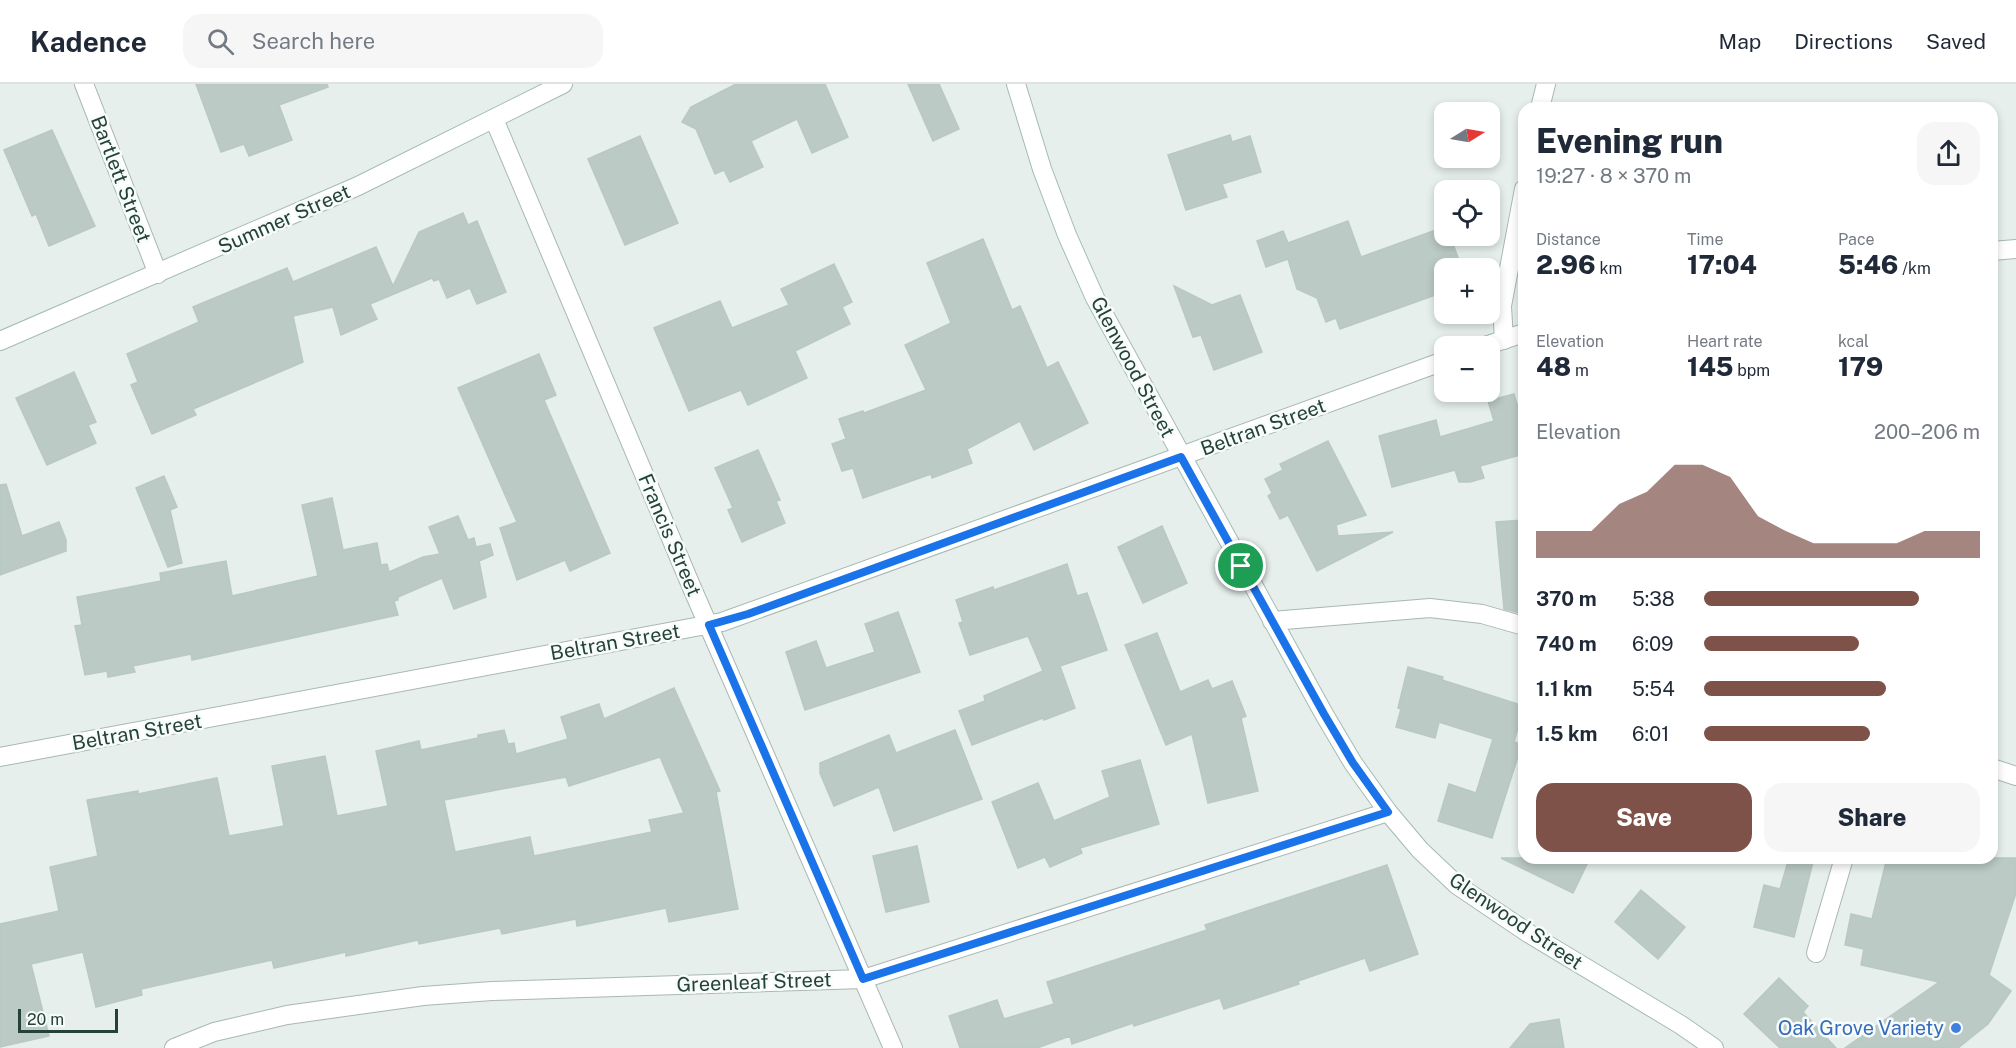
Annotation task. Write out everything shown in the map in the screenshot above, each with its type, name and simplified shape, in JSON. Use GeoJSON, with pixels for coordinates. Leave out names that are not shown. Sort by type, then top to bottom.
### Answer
{"type":"FeatureCollection","features":[{"type":"Feature","properties":{"kind":"street","name":"Bartlett Street"},"geometry":{"type":"LineString","coordinates":[[84,84],[158,274]]}},
{"type":"Feature","properties":{"kind":"street","name":"Summer Street"},"geometry":{"type":"LineString","coordinates":[[0,341],[357,186],[563,84]]}},
{"type":"Feature","properties":{"kind":"street","name":"Glenwood Street"},"geometry":{"type":"LineString","coordinates":[[1016,84],[1042,169],[1081,267],[1114,335],[1353,763],[1388,812],[1439,869],[1474,898],[1681,1025],[1714,1048]]}},
{"type":"Feature","properties":{"kind":"street"},"geometry":{"type":"LineString","coordinates":[[1542,102],[1546,84]]}},
{"type":"Feature","properties":{"kind":"street","name":"Francis Street"},"geometry":{"type":"LineString","coordinates":[[494,119],[892,1048]]}},
{"type":"Feature","properties":{"kind":"street"},"geometry":{"type":"LineString","coordinates":[[1504,340],[1502,306],[1518,221]]}},
{"type":"Feature","properties":{"kind":"street"},"geometry":{"type":"LineString","coordinates":[[1998,250],[2016,249]]}},
{"type":"Feature","properties":{"kind":"street"},"geometry":{"type":"LineString","coordinates":[[1500,341],[1518,335]]}},
{"type":"Feature","properties":{"kind":"street","name":"Beltran Street"},"geometry":{"type":"LineString","coordinates":[[0,757],[254,711],[585,646],[709,625],[748,614],[1434,365]]}},
{"type":"Feature","properties":{"kind":"street"},"geometry":{"type":"LineString","coordinates":[[1272,621],[1430,608],[1482,614],[1518,624]]}},
{"type":"Feature","properties":{"kind":"street"},"geometry":{"type":"LineString","coordinates":[[1998,770],[2016,776]]}},
{"type":"Feature","properties":{"kind":"street","name":"Greenleaf Street"},"geometry":{"type":"LineString","coordinates":[[174,1048],[214,1032],[287,1014],[423,996],[502,990],[863,979],[1388,812]]}},
{"type":"Feature","properties":{"kind":"street"},"geometry":{"type":"LineString","coordinates":[[1816,953],[1842,864]]}},
{"type":"Feature","properties":{"kind":"building"},"geometry":{"type":"Polygon","coordinates":[[[196,84],[327,84],[328,87],[279,105],[292,140],[249,156],[244,144],[221,152],[196,84]]]}},
{"type":"Feature","properties":{"kind":"building"},"geometry":{"type":"Polygon","coordinates":[[[736,84],[825,84],[848,137],[812,153],[797,119],[751,141],[763,167],[730,182],[724,170],[715,174],[696,129],[682,122],[691,107],[736,84]]]}},
{"type":"Feature","properties":{"kind":"building"},"geometry":{"type":"Polygon","coordinates":[[[908,84],[939,84],[959,129],[933,141],[908,84]]]}},
{"type":"Feature","properties":{"kind":"building"},"geometry":{"type":"Polygon","coordinates":[[[52,130],[95,226],[49,246],[36,214],[32,216],[4,150],[52,130]]]}},
{"type":"Feature","properties":{"kind":"building"},"geometry":{"type":"Polygon","coordinates":[[[1230,135],[1232,142],[1250,136],[1261,172],[1222,184],[1227,197],[1186,210],[1168,155],[1230,135]]]}},
{"type":"Feature","properties":{"kind":"building"},"geometry":{"type":"Polygon","coordinates":[[[640,136],[678,223],[625,245],[588,159],[640,136]]]}},
{"type":"Feature","properties":{"kind":"building"},"geometry":{"type":"Polygon","coordinates":[[[463,213],[468,225],[477,221],[506,292],[477,304],[470,288],[447,298],[439,279],[434,281],[432,278],[370,304],[377,319],[341,335],[333,307],[293,316],[303,362],[193,409],[196,415],[152,434],[131,385],[138,382],[127,354],[199,322],[193,307],[287,268],[293,282],[376,247],[393,286],[419,232],[463,213]]]}},
{"type":"Feature","properties":{"kind":"building"},"geometry":{"type":"Polygon","coordinates":[[[1348,221],[1361,257],[1434,231],[1434,246],[1454,246],[1458,258],[1434,258],[1434,296],[1340,329],[1336,318],[1326,322],[1317,298],[1297,289],[1288,259],[1266,267],[1257,241],[1283,231],[1288,243],[1348,221]]]}},
{"type":"Feature","properties":{"kind":"building"},"geometry":{"type":"Polygon","coordinates":[[[983,239],[1012,310],[1020,306],[1047,368],[1058,362],[1088,423],[1034,450],[1020,421],[967,449],[972,463],[932,478],[931,474],[863,498],[853,468],[842,471],[832,444],[846,439],[839,419],[863,411],[864,413],[926,390],[905,345],[951,323],[927,263],[983,239]]]}},
{"type":"Feature","properties":{"kind":"building"},"geometry":{"type":"Polygon","coordinates":[[[834,264],[852,302],[842,307],[850,324],[795,351],[807,378],[748,405],[741,390],[689,411],[654,328],[720,301],[732,328],[789,305],[781,289],[834,264]]]}},
{"type":"Feature","properties":{"kind":"building"},"geometry":{"type":"Polygon","coordinates":[[[1174,286],[1212,305],[1240,295],[1262,352],[1214,370],[1201,335],[1193,337],[1174,286]]]}},
{"type":"Feature","properties":{"kind":"building"},"geometry":{"type":"Polygon","coordinates":[[[539,354],[556,395],[544,400],[610,553],[570,571],[565,560],[517,580],[500,528],[517,522],[458,388],[539,354]]]}},
{"type":"Feature","properties":{"kind":"building"},"geometry":{"type":"Polygon","coordinates":[[[74,372],[96,422],[88,425],[96,443],[47,465],[16,398],[74,372]]]}},
{"type":"Feature","properties":{"kind":"building"},"geometry":{"type":"Polygon","coordinates":[[[1514,394],[1518,407],[1518,456],[1480,466],[1484,478],[1459,482],[1455,470],[1392,487],[1379,436],[1436,420],[1440,437],[1494,421],[1488,402],[1500,402],[1500,398],[1514,394]]]}},
{"type":"Feature","properties":{"kind":"building"},"geometry":{"type":"Polygon","coordinates":[[[1328,441],[1366,515],[1336,525],[1338,536],[1393,532],[1317,571],[1288,515],[1280,519],[1268,496],[1272,493],[1265,479],[1283,470],[1280,464],[1328,441]]]}},
{"type":"Feature","properties":{"kind":"building"},"geometry":{"type":"Polygon","coordinates":[[[758,450],[780,500],[776,501],[785,523],[742,542],[728,510],[733,508],[715,468],[758,450]]]}},
{"type":"Feature","properties":{"kind":"building"},"geometry":{"type":"Polygon","coordinates":[[[164,476],[177,507],[170,510],[182,563],[168,567],[136,488],[164,476]]]}},
{"type":"Feature","properties":{"kind":"building"},"geometry":{"type":"Polygon","coordinates":[[[6,484],[22,536],[59,522],[66,540],[66,551],[0,575],[0,485],[6,484]]]}},
{"type":"Feature","properties":{"kind":"building"},"geometry":{"type":"Polygon","coordinates":[[[332,498],[343,550],[377,543],[381,565],[387,564],[389,572],[423,557],[440,554],[429,527],[458,516],[468,540],[474,538],[476,547],[490,544],[493,555],[479,561],[486,597],[454,609],[442,578],[398,597],[398,600],[394,601],[398,615],[192,660],[191,654],[133,666],[135,672],[108,677],[107,671],[85,675],[75,626],[82,625],[77,597],[161,581],[160,573],[226,561],[232,596],[318,576],[302,505],[332,498]]]}},
{"type":"Feature","properties":{"kind":"building"},"geometry":{"type":"Polygon","coordinates":[[[1518,520],[1518,612],[1504,609],[1496,522],[1518,520]]]}},
{"type":"Feature","properties":{"kind":"building"},"geometry":{"type":"Polygon","coordinates":[[[1162,526],[1187,583],[1143,603],[1118,547],[1162,526]]]}},
{"type":"Feature","properties":{"kind":"building"},"geometry":{"type":"Polygon","coordinates":[[[1067,564],[1077,596],[1087,593],[1107,650],[1060,666],[1075,708],[972,745],[959,711],[985,701],[984,696],[1043,671],[1028,636],[970,655],[959,623],[963,622],[956,600],[993,587],[994,590],[1067,564]]]}},
{"type":"Feature","properties":{"kind":"building"},"geometry":{"type":"Polygon","coordinates":[[[898,612],[920,672],[805,710],[786,652],[816,641],[826,668],[875,652],[865,624],[898,612]]]}},
{"type":"Feature","properties":{"kind":"building"},"geometry":{"type":"Polygon","coordinates":[[[1157,633],[1180,692],[1208,680],[1212,689],[1232,681],[1246,716],[1241,718],[1258,791],[1208,803],[1192,734],[1166,745],[1125,645],[1157,633]]]}},
{"type":"Feature","properties":{"kind":"building"},"geometry":{"type":"Polygon","coordinates":[[[1408,667],[1518,704],[1518,728],[1514,742],[1518,743],[1518,757],[1492,838],[1438,821],[1449,784],[1476,793],[1493,739],[1439,722],[1435,738],[1396,727],[1401,709],[1398,708],[1408,667]]]}},
{"type":"Feature","properties":{"kind":"building"},"geometry":{"type":"Polygon","coordinates":[[[674,688],[720,791],[716,792],[738,909],[669,922],[666,908],[577,926],[576,919],[502,934],[500,928],[419,944],[418,940],[346,956],[346,952],[274,968],[272,960],[141,989],[142,995],[96,1007],[83,952],[31,964],[49,1036],[0,1047],[0,924],[59,911],[50,867],[98,856],[87,800],[138,791],[138,794],[217,778],[229,836],[284,826],[272,766],[325,756],[337,816],[388,806],[376,751],[419,741],[421,750],[504,730],[508,744],[514,743],[516,754],[568,739],[561,717],[599,704],[604,719],[674,688]],[[660,757],[569,786],[566,777],[444,800],[455,852],[530,837],[534,856],[652,832],[649,820],[684,813],[660,757]]]}},
{"type":"Feature","properties":{"kind":"building"},"geometry":{"type":"Polygon","coordinates":[[[955,730],[982,799],[894,831],[879,787],[834,806],[820,773],[820,763],[889,735],[896,753],[955,730]]]}},
{"type":"Feature","properties":{"kind":"building"},"geometry":{"type":"Polygon","coordinates":[[[1140,760],[1159,824],[1080,848],[1082,853],[1050,867],[1045,857],[1018,868],[992,802],[1038,783],[1054,821],[1110,797],[1102,771],[1140,760]]]}},
{"type":"Feature","properties":{"kind":"building"},"geometry":{"type":"Polygon","coordinates":[[[917,846],[929,902],[886,912],[873,856],[917,846]]]}},
{"type":"Feature","properties":{"kind":"building"},"geometry":{"type":"Polygon","coordinates":[[[1501,858],[1518,858],[1518,864],[1587,864],[1573,893],[1501,858]]]}},
{"type":"Feature","properties":{"kind":"building"},"geometry":{"type":"Polygon","coordinates":[[[1998,858],[2016,858],[2016,893],[1989,975],[2011,991],[1988,1024],[1958,1048],[1845,1048],[1939,982],[1861,965],[1864,949],[1845,945],[1851,914],[1872,919],[1886,864],[1998,864],[1998,858]]]}},
{"type":"Feature","properties":{"kind":"building"},"geometry":{"type":"Polygon","coordinates":[[[1787,864],[1812,864],[1794,937],[1754,927],[1764,885],[1780,889],[1787,864]]]}},
{"type":"Feature","properties":{"kind":"building"},"geometry":{"type":"Polygon","coordinates":[[[1387,865],[1418,954],[1370,971],[1365,958],[1298,981],[1299,984],[1224,1009],[1220,998],[1134,1026],[1133,1023],[1072,1044],[1070,1036],[1037,1048],[960,1048],[949,1016],[997,1000],[1004,1019],[1054,1004],[1047,982],[1207,930],[1205,925],[1387,865]]]}},
{"type":"Feature","properties":{"kind":"building"},"geometry":{"type":"Polygon","coordinates":[[[1641,890],[1685,927],[1658,959],[1615,922],[1641,890]]]}},
{"type":"Feature","properties":{"kind":"building"},"geometry":{"type":"Polygon","coordinates":[[[1779,978],[1808,1006],[1803,1012],[1836,1048],[1780,1048],[1744,1014],[1779,978]]]}},
{"type":"Feature","properties":{"kind":"building"},"geometry":{"type":"Polygon","coordinates":[[[1559,1019],[1564,1048],[1510,1048],[1530,1024],[1559,1019]]]}},
{"type":"Feature","properties":{"kind":"place","name":"Oak Grove Variety"},"geometry":{"type":"Point","coordinates":[1956,1028]}},
{"type":"Feature","properties":{"kind":"route"},"geometry":{"type":"LineString","coordinates":[[1181,457],[1241,566],[1353,763],[1388,812],[863,979],[709,625],[748,614],[1181,457]]}}]}
